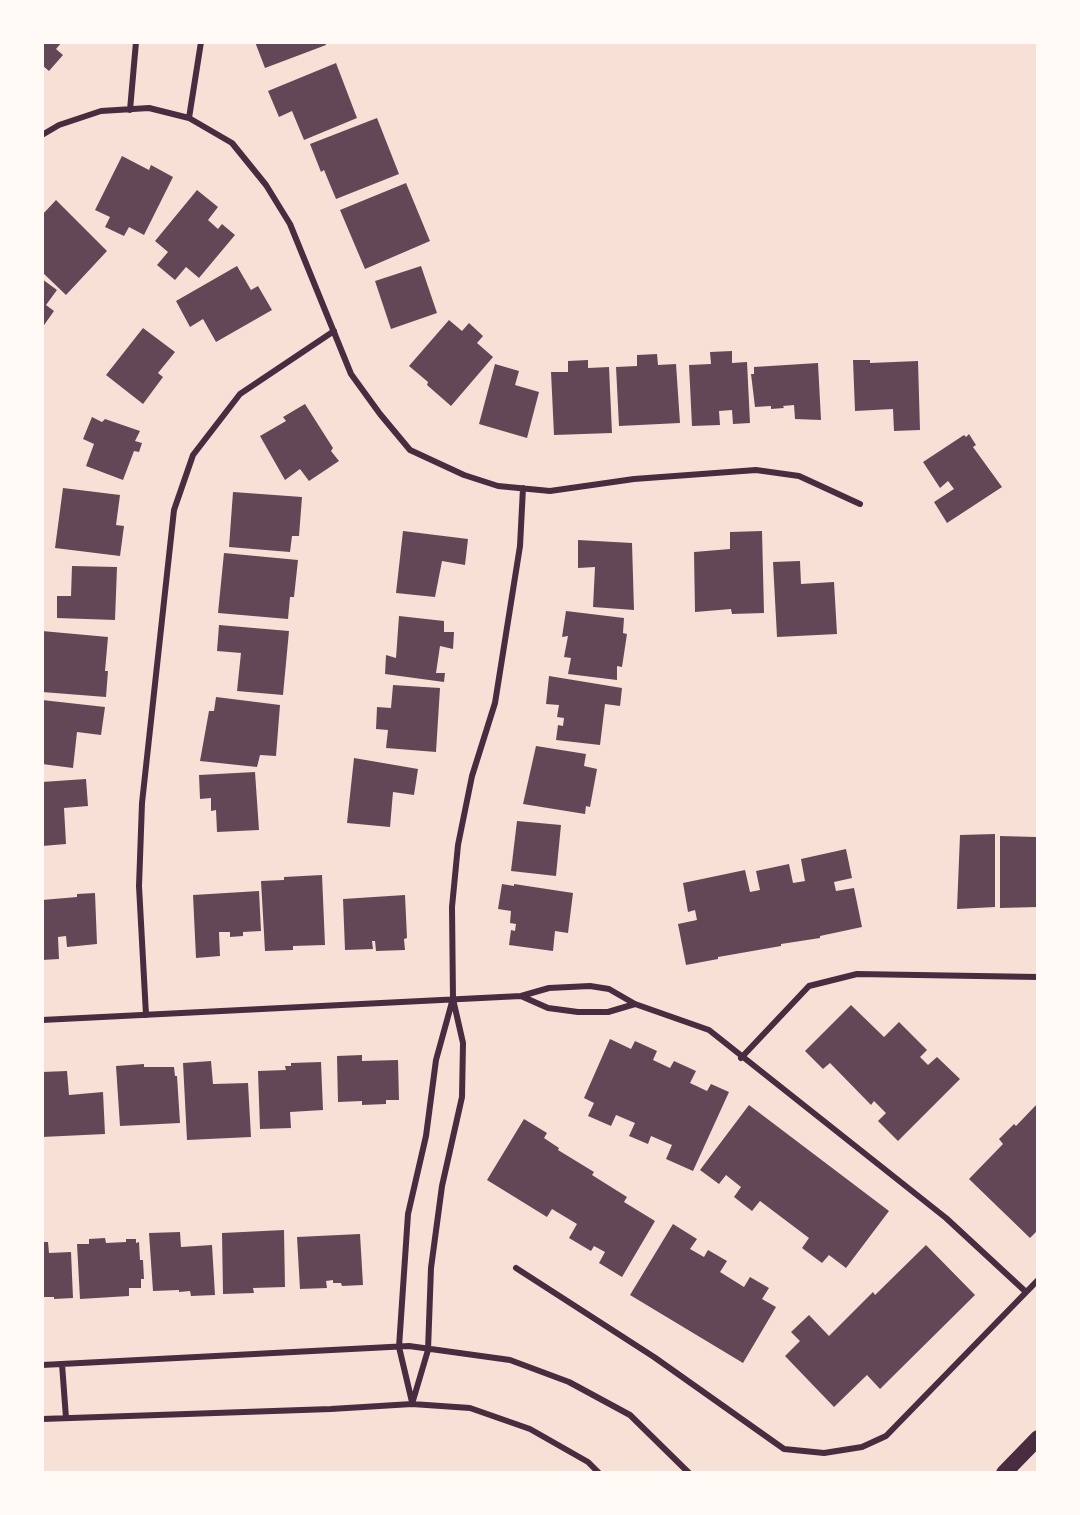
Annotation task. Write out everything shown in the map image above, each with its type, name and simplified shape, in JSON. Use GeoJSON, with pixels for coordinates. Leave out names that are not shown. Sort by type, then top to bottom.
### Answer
{"type":"FeatureCollection","features":[{"type":"Feature","properties":{"kind":"highway"},"geometry":{"type":"LineString","coordinates":[[1004,1473],[1038,1438]]}},
{"type":"Feature","properties":{"kind":"street"},"geometry":{"type":"LineString","coordinates":[[130,110],[136,42]]}},
{"type":"Feature","properties":{"kind":"street"},"geometry":{"type":"LineString","coordinates":[[189,118],[201,42]]}},
{"type":"Feature","properties":{"kind":"street"},"geometry":{"type":"LineString","coordinates":[[42,135],[59,125],[101,111],[149,108],[189,118],[232,143],[266,185],[290,224],[351,374],[410,450],[464,475],[498,486],[549,491],[634,479],[756,470],[800,476],[860,504]]}},
{"type":"Feature","properties":{"kind":"street"},"geometry":{"type":"LineString","coordinates":[[146,1015],[139,886],[142,803],[174,510],[193,455],[240,394],[334,331]]}},
{"type":"Feature","properties":{"kind":"street"},"geometry":{"type":"LineString","coordinates":[[412,1404],[428,1350],[430,1268],[442,1186],[462,1097],[463,1043],[453,999],[452,907],[458,845],[472,776],[495,703],[520,546],[523,488]]}},
{"type":"Feature","properties":{"kind":"street"},"geometry":{"type":"LineString","coordinates":[[741,1058],[809,986],[857,974],[1038,977]]}},
{"type":"Feature","properties":{"kind":"street"},"geometry":{"type":"LineString","coordinates":[[42,1020],[521,996],[549,988],[590,986],[609,989],[635,1004],[709,1030],[741,1058],[946,1218],[1026,1292]]}},
{"type":"Feature","properties":{"kind":"street"},"geometry":{"type":"LineString","coordinates":[[521,996],[549,1008],[578,1012],[608,1012],[635,1004]]}},
{"type":"Feature","properties":{"kind":"street"},"geometry":{"type":"LineString","coordinates":[[412,1404],[399,1347],[408,1214],[426,1136],[436,1060],[453,999]]}},
{"type":"Feature","properties":{"kind":"street"},"geometry":{"type":"LineString","coordinates":[[516,1268],[654,1356],[784,1449],[824,1453],[862,1447],[886,1436],[1038,1280]]}},
{"type":"Feature","properties":{"kind":"street"},"geometry":{"type":"LineString","coordinates":[[42,1365],[399,1347],[510,1360],[569,1382],[630,1415],[689,1473]]}},
{"type":"Feature","properties":{"kind":"street"},"geometry":{"type":"LineString","coordinates":[[62,1364],[66,1418]]}},
{"type":"Feature","properties":{"kind":"street"},"geometry":{"type":"LineString","coordinates":[[42,1419],[412,1404],[470,1408],[530,1429],[588,1462],[599,1473]]}},
{"type":"Feature","properties":{"kind":"building"},"geometry":{"type":"Polygon","coordinates":[[[42,42],[62,42],[56,49],[63,55],[49,71],[42,65],[42,42]]]}},
{"type":"Feature","properties":{"kind":"building"},"geometry":{"type":"Polygon","coordinates":[[[255,42],[325,42],[326,45],[265,68],[255,42]]]}},
{"type":"Feature","properties":{"kind":"building"},"geometry":{"type":"Polygon","coordinates":[[[336,63],[357,118],[304,140],[292,111],[279,117],[268,91],[336,63]]]}},
{"type":"Feature","properties":{"kind":"building"},"geometry":{"type":"Polygon","coordinates":[[[377,118],[399,174],[336,199],[324,170],[321,172],[310,144],[377,118]]]}},
{"type":"Feature","properties":{"kind":"building"},"geometry":{"type":"Polygon","coordinates":[[[122,156],[149,170],[151,165],[173,177],[144,235],[129,227],[124,236],[105,227],[110,217],[95,210],[122,156]]]}},
{"type":"Feature","properties":{"kind":"building"},"geometry":{"type":"Polygon","coordinates":[[[406,183],[430,241],[365,269],[340,210],[406,183]]]}},
{"type":"Feature","properties":{"kind":"building"},"geometry":{"type":"Polygon","coordinates":[[[197,190],[218,207],[208,220],[218,229],[222,224],[235,235],[199,278],[186,267],[175,280],[157,265],[168,252],[155,241],[197,190]]]}},
{"type":"Feature","properties":{"kind":"building"},"geometry":{"type":"Polygon","coordinates":[[[56,200],[107,251],[66,295],[42,272],[42,215],[56,200]]]}},
{"type":"Feature","properties":{"kind":"building"},"geometry":{"type":"Polygon","coordinates":[[[237,266],[251,290],[258,286],[272,310],[216,342],[203,319],[190,327],[176,301],[237,266]]]}},
{"type":"Feature","properties":{"kind":"building"},"geometry":{"type":"Polygon","coordinates":[[[421,266],[437,313],[391,329],[375,281],[421,266]]]}},
{"type":"Feature","properties":{"kind":"building"},"geometry":{"type":"Polygon","coordinates":[[[42,279],[57,290],[46,305],[54,311],[42,328],[42,279]]]}},
{"type":"Feature","properties":{"kind":"building"},"geometry":{"type":"Polygon","coordinates":[[[449,320],[462,331],[469,323],[483,336],[477,343],[493,357],[451,406],[409,366],[449,320]]]}},
{"type":"Feature","properties":{"kind":"building"},"geometry":{"type":"Polygon","coordinates":[[[143,328],[175,352],[158,373],[163,377],[143,404],[106,375],[143,328]]]}},
{"type":"Feature","properties":{"kind":"building"},"geometry":{"type":"Polygon","coordinates":[[[732,351],[732,363],[747,362],[750,423],[733,424],[732,410],[719,411],[720,425],[692,426],[689,365],[711,364],[710,352],[732,351]]]}},
{"type":"Feature","properties":{"kind":"building"},"geometry":{"type":"Polygon","coordinates":[[[657,354],[658,365],[676,364],[680,423],[619,426],[616,367],[637,366],[637,355],[657,354]]]}},
{"type":"Feature","properties":{"kind":"building"},"geometry":{"type":"Polygon","coordinates":[[[588,360],[588,368],[609,367],[612,433],[554,435],[551,372],[568,372],[568,361],[588,360]]]}},
{"type":"Feature","properties":{"kind":"building"},"geometry":{"type":"Polygon","coordinates":[[[853,360],[870,360],[870,363],[918,361],[920,430],[894,431],[893,409],[855,411],[853,360]]]}},
{"type":"Feature","properties":{"kind":"building"},"geometry":{"type":"Polygon","coordinates":[[[818,363],[821,420],[795,419],[794,405],[771,409],[771,406],[755,407],[751,374],[754,374],[754,367],[818,363]]]}},
{"type":"Feature","properties":{"kind":"building"},"geometry":{"type":"Polygon","coordinates":[[[495,364],[519,371],[515,385],[539,392],[527,438],[479,424],[495,364]]]}},
{"type":"Feature","properties":{"kind":"building"},"geometry":{"type":"Polygon","coordinates":[[[305,404],[339,461],[309,481],[300,469],[285,480],[260,436],[286,421],[283,417],[305,404]]]}},
{"type":"Feature","properties":{"kind":"building"},"geometry":{"type":"Polygon","coordinates":[[[92,417],[102,422],[105,419],[140,431],[135,441],[142,443],[139,452],[134,451],[123,480],[86,466],[94,444],[83,439],[92,417]]]}},
{"type":"Feature","properties":{"kind":"building"},"geometry":{"type":"Polygon","coordinates":[[[969,434],[976,445],[973,447],[1002,487],[947,523],[934,502],[954,489],[948,481],[940,488],[923,462],[969,434]]]}},
{"type":"Feature","properties":{"kind":"building"},"geometry":{"type":"Polygon","coordinates":[[[63,488],[120,495],[116,525],[124,526],[120,556],[55,548],[63,488]]]}},
{"type":"Feature","properties":{"kind":"building"},"geometry":{"type":"Polygon","coordinates":[[[233,492],[302,497],[299,536],[292,536],[290,552],[229,547],[233,492]]]}},
{"type":"Feature","properties":{"kind":"building"},"geometry":{"type":"Polygon","coordinates":[[[403,531],[468,539],[465,565],[442,561],[435,597],[396,593],[403,531]]]}},
{"type":"Feature","properties":{"kind":"building"},"geometry":{"type":"Polygon","coordinates":[[[762,531],[764,613],[732,614],[731,609],[695,612],[694,552],[730,549],[730,532],[762,531]]]}},
{"type":"Feature","properties":{"kind":"building"},"geometry":{"type":"Polygon","coordinates":[[[578,540],[632,543],[634,610],[593,607],[595,567],[578,568],[578,540]]]}},
{"type":"Feature","properties":{"kind":"building"},"geometry":{"type":"Polygon","coordinates":[[[224,553],[298,560],[294,597],[290,597],[288,619],[218,613],[224,553]]]}},
{"type":"Feature","properties":{"kind":"building"},"geometry":{"type":"Polygon","coordinates":[[[800,561],[801,584],[834,582],[837,634],[777,637],[773,562],[800,561]]]}},
{"type":"Feature","properties":{"kind":"building"},"geometry":{"type":"Polygon","coordinates":[[[72,566],[117,567],[115,620],[57,618],[57,596],[71,596],[72,566]]]}},
{"type":"Feature","properties":{"kind":"building"},"geometry":{"type":"Polygon","coordinates":[[[566,611],[624,618],[623,633],[627,634],[622,667],[617,666],[617,680],[568,674],[571,658],[564,657],[568,636],[562,637],[566,611]]]}},
{"type":"Feature","properties":{"kind":"building"},"geometry":{"type":"Polygon","coordinates":[[[399,616],[444,621],[444,632],[454,632],[453,649],[440,646],[436,673],[445,673],[444,682],[385,674],[386,655],[396,658],[399,616]]]}},
{"type":"Feature","properties":{"kind":"building"},"geometry":{"type":"Polygon","coordinates":[[[219,625],[289,631],[283,695],[237,691],[241,653],[217,651],[219,625]]]}},
{"type":"Feature","properties":{"kind":"building"},"geometry":{"type":"Polygon","coordinates":[[[42,631],[108,637],[105,671],[108,671],[106,697],[42,692],[42,631]]]}},
{"type":"Feature","properties":{"kind":"building"},"geometry":{"type":"Polygon","coordinates":[[[549,676],[622,688],[620,706],[605,704],[600,745],[556,740],[558,725],[563,726],[564,718],[557,717],[559,705],[546,704],[549,676]]]}},
{"type":"Feature","properties":{"kind":"building"},"geometry":{"type":"Polygon","coordinates":[[[393,685],[440,688],[436,752],[386,748],[388,730],[376,729],[377,707],[391,708],[393,685]]]}},
{"type":"Feature","properties":{"kind":"building"},"geometry":{"type":"Polygon","coordinates":[[[216,697],[280,705],[276,756],[260,755],[257,767],[200,761],[209,711],[214,711],[216,697]]]}},
{"type":"Feature","properties":{"kind":"building"},"geometry":{"type":"Polygon","coordinates":[[[42,700],[105,707],[101,735],[77,732],[73,768],[42,764],[42,700]]]}},
{"type":"Feature","properties":{"kind":"building"},"geometry":{"type":"Polygon","coordinates":[[[536,746],[586,754],[584,766],[597,769],[590,807],[586,806],[585,814],[523,804],[536,746]]]}},
{"type":"Feature","properties":{"kind":"building"},"geometry":{"type":"Polygon","coordinates":[[[354,758],[418,769],[414,795],[393,792],[390,827],[347,823],[354,758]]]}},
{"type":"Feature","properties":{"kind":"building"},"geometry":{"type":"Polygon","coordinates":[[[255,772],[259,830],[217,832],[216,810],[211,811],[211,798],[200,799],[199,775],[255,772]]]}},
{"type":"Feature","properties":{"kind":"building"},"geometry":{"type":"Polygon","coordinates":[[[86,779],[88,806],[64,808],[66,844],[42,846],[42,782],[86,779]]]}},
{"type":"Feature","properties":{"kind":"building"},"geometry":{"type":"Polygon","coordinates":[[[517,821],[561,825],[556,876],[511,871],[517,821]]]}},
{"type":"Feature","properties":{"kind":"building"},"geometry":{"type":"Polygon","coordinates":[[[995,834],[995,907],[957,909],[960,835],[995,834]]]}},
{"type":"Feature","properties":{"kind":"building"},"geometry":{"type":"Polygon","coordinates":[[[1000,836],[1036,837],[1037,907],[1000,908],[1000,836]]]}},
{"type":"Feature","properties":{"kind":"building"},"geometry":{"type":"Polygon","coordinates":[[[846,849],[852,878],[834,882],[836,891],[854,888],[862,927],[820,936],[820,938],[781,944],[781,946],[686,965],[678,924],[697,920],[695,910],[688,912],[683,883],[745,870],[750,892],[760,890],[756,871],[789,864],[793,883],[805,881],[801,859],[846,849]]]}},
{"type":"Feature","properties":{"kind":"building"},"geometry":{"type":"Polygon","coordinates":[[[322,875],[325,945],[293,946],[293,950],[265,951],[261,881],[322,875]]]}},
{"type":"Feature","properties":{"kind":"building"},"geometry":{"type":"Polygon","coordinates":[[[502,884],[573,893],[568,933],[555,931],[553,951],[509,945],[511,930],[515,931],[516,924],[510,923],[511,911],[498,909],[502,884]]]}},
{"type":"Feature","properties":{"kind":"building"},"geometry":{"type":"Polygon","coordinates":[[[259,891],[261,931],[243,932],[243,936],[230,937],[230,932],[219,932],[220,956],[196,958],[193,895],[259,891]]]}},
{"type":"Feature","properties":{"kind":"building"},"geometry":{"type":"Polygon","coordinates":[[[95,893],[97,944],[67,947],[66,936],[58,937],[59,959],[42,960],[42,900],[95,893]]]}},
{"type":"Feature","properties":{"kind":"building"},"geometry":{"type":"Polygon","coordinates":[[[405,895],[407,938],[404,939],[405,950],[376,951],[375,941],[372,941],[373,949],[345,950],[343,899],[405,895]]]}},
{"type":"Feature","properties":{"kind":"building"},"geometry":{"type":"Polygon","coordinates":[[[851,1005],[884,1037],[899,1022],[927,1050],[920,1057],[928,1065],[937,1057],[960,1079],[898,1141],[878,1121],[886,1113],[874,1101],[871,1105],[830,1063],[823,1069],[805,1051],[851,1005]]]}},
{"type":"Feature","properties":{"kind":"building"},"geometry":{"type":"Polygon","coordinates":[[[610,1039],[631,1049],[635,1041],[657,1051],[653,1060],[670,1068],[674,1061],[696,1071],[690,1083],[707,1091],[711,1084],[729,1092],[693,1171],[666,1159],[672,1145],[651,1136],[648,1144],[629,1136],[635,1123],[616,1115],[611,1126],[588,1116],[594,1103],[584,1098],[610,1039]]]}},
{"type":"Feature","properties":{"kind":"building"},"geometry":{"type":"Polygon","coordinates":[[[362,1055],[362,1061],[398,1060],[399,1100],[386,1100],[386,1104],[362,1105],[362,1101],[338,1102],[337,1056],[362,1055]]]}},
{"type":"Feature","properties":{"kind":"building"},"geometry":{"type":"Polygon","coordinates":[[[211,1061],[213,1084],[248,1083],[251,1137],[187,1140],[183,1063],[211,1061]]]}},
{"type":"Feature","properties":{"kind":"building"},"geometry":{"type":"Polygon","coordinates":[[[321,1062],[323,1110],[290,1112],[291,1128],[260,1129],[258,1071],[286,1070],[285,1066],[291,1066],[291,1063],[321,1062]]]}},
{"type":"Feature","properties":{"kind":"building"},"geometry":{"type":"Polygon","coordinates":[[[144,1064],[144,1067],[174,1067],[175,1076],[177,1076],[180,1123],[120,1126],[116,1066],[144,1064]]]}},
{"type":"Feature","properties":{"kind":"building"},"geometry":{"type":"Polygon","coordinates":[[[67,1071],[69,1095],[103,1092],[105,1134],[42,1137],[42,1072],[67,1071]]]}},
{"type":"Feature","properties":{"kind":"building"},"geometry":{"type":"Polygon","coordinates":[[[1038,1103],[1038,1230],[1030,1238],[969,1179],[1003,1144],[999,1139],[1014,1124],[1016,1126],[1038,1103]]]}},
{"type":"Feature","properties":{"kind":"building"},"geometry":{"type":"Polygon","coordinates":[[[749,1105],[889,1211],[846,1268],[829,1255],[822,1263],[802,1248],[809,1238],[760,1201],[752,1211],[734,1197],[741,1187],[726,1175],[719,1184],[700,1170],[749,1105]]]}},
{"type":"Feature","properties":{"kind":"building"},"geometry":{"type":"Polygon","coordinates":[[[524,1119],[547,1133],[544,1138],[559,1148],[558,1150],[594,1172],[592,1175],[627,1197],[624,1202],[655,1221],[622,1277],[599,1263],[605,1252],[594,1246],[591,1251],[569,1238],[577,1224],[552,1209],[547,1217],[487,1180],[524,1119]]]}},
{"type":"Feature","properties":{"kind":"building"},"geometry":{"type":"Polygon","coordinates":[[[673,1224],[697,1239],[690,1249],[704,1257],[708,1250],[727,1261],[720,1272],[744,1287],[750,1277],[769,1288],[762,1299],[776,1307],[743,1363],[630,1295],[673,1224]]]}},
{"type":"Feature","properties":{"kind":"building"},"geometry":{"type":"Polygon","coordinates":[[[284,1230],[285,1287],[253,1288],[254,1293],[223,1294],[222,1233],[284,1230]]]}},
{"type":"Feature","properties":{"kind":"building"},"geometry":{"type":"Polygon","coordinates":[[[180,1232],[181,1247],[212,1245],[215,1295],[191,1296],[190,1291],[179,1292],[179,1290],[153,1291],[149,1233],[180,1232]]]}},
{"type":"Feature","properties":{"kind":"building"},"geometry":{"type":"Polygon","coordinates":[[[360,1234],[363,1285],[342,1286],[341,1283],[333,1283],[333,1280],[326,1281],[327,1288],[300,1289],[297,1237],[360,1234]]]}},
{"type":"Feature","properties":{"kind":"building"},"geometry":{"type":"Polygon","coordinates":[[[105,1238],[106,1243],[126,1242],[126,1239],[136,1239],[136,1243],[139,1242],[144,1279],[141,1279],[141,1288],[129,1288],[129,1296],[80,1299],[77,1244],[89,1244],[89,1239],[105,1238]]]}},
{"type":"Feature","properties":{"kind":"building"},"geometry":{"type":"Polygon","coordinates":[[[42,1242],[48,1242],[49,1253],[71,1252],[73,1298],[42,1297],[42,1242]]]}},
{"type":"Feature","properties":{"kind":"building"},"geometry":{"type":"Polygon","coordinates":[[[926,1245],[975,1295],[880,1389],[867,1375],[834,1407],[785,1356],[800,1341],[791,1332],[809,1315],[829,1336],[873,1292],[875,1295],[926,1245]]]}}]}
